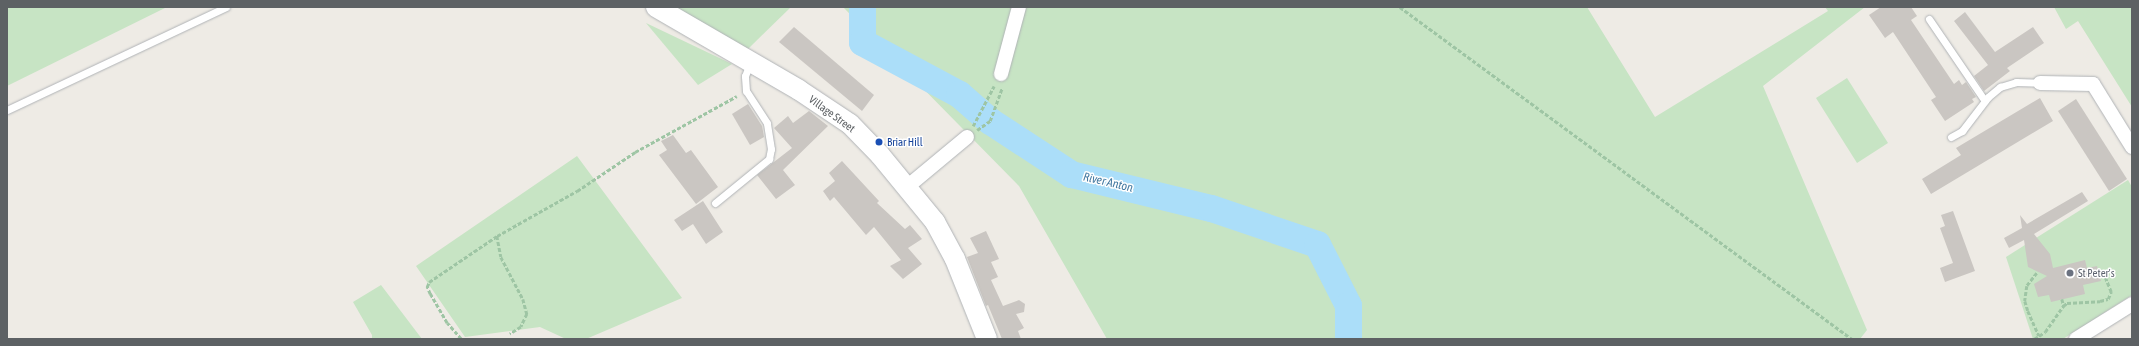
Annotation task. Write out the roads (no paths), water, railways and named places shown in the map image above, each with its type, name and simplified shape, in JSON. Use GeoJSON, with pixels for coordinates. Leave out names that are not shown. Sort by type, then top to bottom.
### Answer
{"type":"FeatureCollection","features":[{"type":"Feature","properties":{"kind":"street","name":"Village Street"},"geometry":{"type":"LineString","coordinates":[[656,7],[799,90],[850,124],[880,155],[935,222],[955,259],[987,339]]}},
{"type":"Feature","properties":{"kind":"street"},"geometry":{"type":"LineString","coordinates":[[1002,70],[1019,7]]}},
{"type":"Feature","properties":{"kind":"street"},"geometry":{"type":"LineString","coordinates":[[2040,83],[2093,84],[2132,147]]}},
{"type":"Feature","properties":{"kind":"street"},"geometry":{"type":"LineString","coordinates":[[907,187],[967,137]]}},
{"type":"Feature","properties":{"kind":"street"},"geometry":{"type":"LineString","coordinates":[[2076,339],[2132,304]]}},
{"type":"Feature","properties":{"kind":"lane"},"geometry":{"type":"LineString","coordinates":[[7,110],[226,7]]}},
{"type":"Feature","properties":{"kind":"lane"},"geometry":{"type":"LineString","coordinates":[[1929,19],[1985,100]]}},
{"type":"Feature","properties":{"kind":"lane"},"geometry":{"type":"LineString","coordinates":[[716,203],[769,159],[771,149],[767,123],[746,91],[745,76],[750,61]]}},
{"type":"Feature","properties":{"kind":"lane"},"geometry":{"type":"LineString","coordinates":[[1952,137],[1962,131],[1985,100],[2000,87],[2016,82],[2040,83]]}},
{"type":"Feature","properties":{"kind":"waterway","name":"River Anton"},"geometry":{"type":"LineString","coordinates":[[862,7],[862,42],[959,94],[990,121],[1071,174],[1211,208],[1317,244],[1348,305],[1348,339]]}},
{"type":"Feature","properties":{"kind":"place","name":"Briar Hill"},"geometry":{"type":"Point","coordinates":[879,142]}},
{"type":"Feature","properties":{"kind":"place","name":"St Peter's"},"geometry":{"type":"Point","coordinates":[2070,273]}}]}
